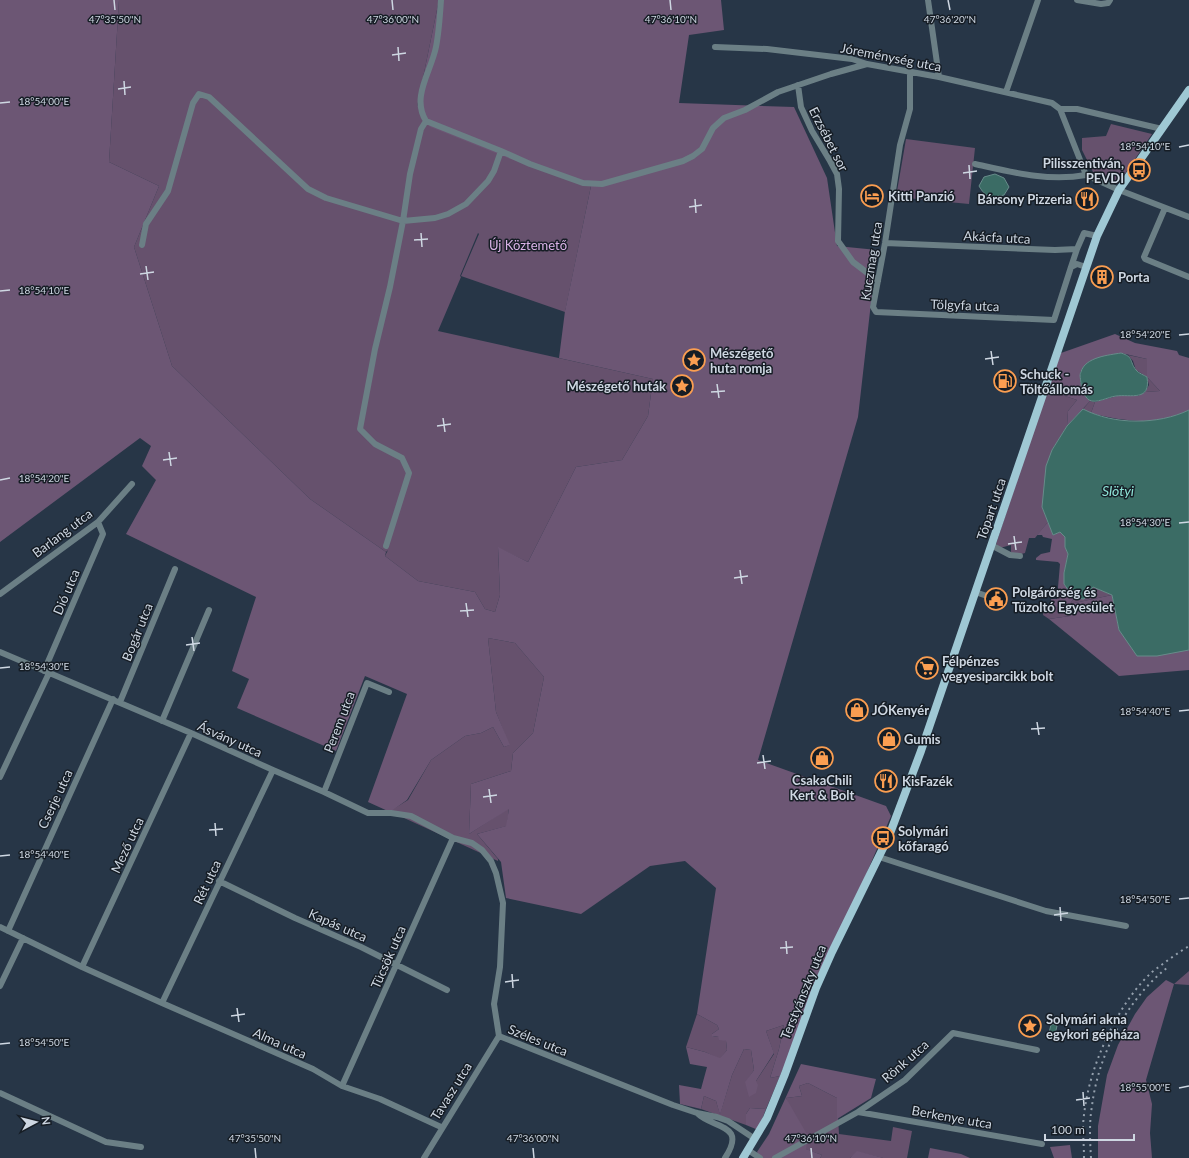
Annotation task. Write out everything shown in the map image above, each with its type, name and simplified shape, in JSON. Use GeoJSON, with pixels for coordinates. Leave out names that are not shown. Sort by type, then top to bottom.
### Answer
{"type":"FeatureCollection","features":[{"type":"Feature","properties":{"kind":"main road","name":"Tópart utca"},"geometry":{"type":"LineString","coordinates":[[889,836],[921,751],[1097,236],[1119,190],[1189,90]]}},
{"type":"Feature","properties":{"kind":"main road","name":"Terstyánszky utca"},"geometry":{"type":"LineString","coordinates":[[743,1158],[755,1139],[772,1106],[816,988],[889,836]]}},
{"type":"Feature","properties":{"kind":"street"},"geometry":{"type":"LineString","coordinates":[[441,0],[436,46],[419,102],[422,116],[426,121],[583,184],[602,184],[683,161],[702,149],[712,128],[724,118],[758,104],[778,92],[831,74],[867,64]]}},
{"type":"Feature","properties":{"kind":"street"},"geometry":{"type":"LineString","coordinates":[[928,0],[939,77]]}},
{"type":"Feature","properties":{"kind":"street"},"geometry":{"type":"LineString","coordinates":[[1006,92],[1038,0]]}},
{"type":"Feature","properties":{"kind":"street"},"geometry":{"type":"LineString","coordinates":[[1077,0],[1101,4],[1108,3],[1110,0]]}},
{"type":"Feature","properties":{"kind":"street","name":"Jóreménység utca"},"geometry":{"type":"LineString","coordinates":[[715,47],[767,49],[852,59],[867,64],[939,77],[1052,103],[1060,109],[1077,109],[1162,130]]}},
{"type":"Feature","properties":{"kind":"street","name":"Kuczmag utca"},"geometry":{"type":"LineString","coordinates":[[876,312],[873,308],[885,243],[900,145],[910,110],[910,72]]}},
{"type":"Feature","properties":{"kind":"street","name":"Erzsébet sor"},"geometry":{"type":"LineString","coordinates":[[798,85],[801,107],[812,131],[837,174],[840,189],[838,241],[853,262],[878,281]]}},
{"type":"Feature","properties":{"kind":"street"},"geometry":{"type":"LineString","coordinates":[[142,245],[146,224],[168,191],[193,103],[199,94],[209,97],[308,189],[326,198],[403,221],[436,218],[448,214],[466,204],[488,181],[494,171],[500,151]]}},
{"type":"Feature","properties":{"kind":"street"},"geometry":{"type":"LineString","coordinates":[[1060,109],[1086,175]]}},
{"type":"Feature","properties":{"kind":"street"},"geometry":{"type":"LineString","coordinates":[[386,546],[409,473],[402,458],[375,444],[360,429],[375,349],[390,287],[403,221],[410,174],[421,129],[426,121]]}},
{"type":"Feature","properties":{"kind":"street"},"geometry":{"type":"LineString","coordinates":[[975,164],[1032,176],[1073,177],[1086,175],[1119,190],[1189,217]]}},
{"type":"Feature","properties":{"kind":"street"},"geometry":{"type":"LineString","coordinates":[[1165,208],[1144,257],[1145,259],[1189,277]]}},
{"type":"Feature","properties":{"kind":"street"},"geometry":{"type":"LineString","coordinates":[[1071,267],[1084,233],[1097,236]]}},
{"type":"Feature","properties":{"kind":"street","name":"Akácfa utca"},"geometry":{"type":"LineString","coordinates":[[885,243],[1055,250],[1077,249]]}},
{"type":"Feature","properties":{"kind":"street"},"geometry":{"type":"LineString","coordinates":[[1071,267],[1077,264],[1086,267]]}},
{"type":"Feature","properties":{"kind":"street","name":"Tölgyfa utca"},"geometry":{"type":"LineString","coordinates":[[876,312],[1054,320],[1071,267]]}},
{"type":"Feature","properties":{"kind":"street","name":"Barlang utca"},"geometry":{"type":"LineString","coordinates":[[0,594],[98,522],[132,484]]}},
{"type":"Feature","properties":{"kind":"street","name":"Dió utca"},"geometry":{"type":"LineString","coordinates":[[0,777],[47,672],[103,534],[98,522]]}},
{"type":"Feature","properties":{"kind":"street"},"geometry":{"type":"LineString","coordinates":[[991,545],[1010,555],[1020,556]]}},
{"type":"Feature","properties":{"kind":"street","name":"Bogár utca"},"geometry":{"type":"LineString","coordinates":[[120,702],[175,569]]}},
{"type":"Feature","properties":{"kind":"street"},"geometry":{"type":"LineString","coordinates":[[975,592],[993,598]]}},
{"type":"Feature","properties":{"kind":"street"},"geometry":{"type":"LineString","coordinates":[[162,720],[209,610]]}},
{"type":"Feature","properties":{"kind":"street","name":"Ásvány utca"},"geometry":{"type":"LineString","coordinates":[[0,652],[162,720],[368,813],[391,813],[411,816],[453,838]]}},
{"type":"Feature","properties":{"kind":"street","name":"Perem utca"},"geometry":{"type":"LineString","coordinates":[[324,792],[367,683],[389,692]]}},
{"type":"Feature","properties":{"kind":"street","name":"Cserje utca"},"geometry":{"type":"LineString","coordinates":[[8,931],[113,699]]}},
{"type":"Feature","properties":{"kind":"street","name":"Mező utca"},"geometry":{"type":"LineString","coordinates":[[82,967],[191,733]]}},
{"type":"Feature","properties":{"kind":"street","name":"Rét utca"},"geometry":{"type":"LineString","coordinates":[[162,1003],[273,770]]}},
{"type":"Feature","properties":{"kind":"street","name":"Tücsök utca"},"geometry":{"type":"LineString","coordinates":[[342,1086],[453,838]]}},
{"type":"Feature","properties":{"kind":"street","name":"Széles utca"},"geometry":{"type":"LineString","coordinates":[[453,838],[472,843],[482,850],[491,861],[496,872],[503,903],[500,967],[494,1004],[499,1036],[589,1073],[697,1113],[709,1114],[728,1121],[755,1139]]}},
{"type":"Feature","properties":{"kind":"street"},"geometry":{"type":"LineString","coordinates":[[880,857],[1046,911],[1126,926]]}},
{"type":"Feature","properties":{"kind":"street","name":"Kapás utca"},"geometry":{"type":"LineString","coordinates":[[219,881],[295,918],[397,964],[447,990]]}},
{"type":"Feature","properties":{"kind":"street","name":"Alma utca"},"geometry":{"type":"LineString","coordinates":[[0,927],[82,967],[313,1069],[342,1086],[380,1099],[441,1127]]}},
{"type":"Feature","properties":{"kind":"street"},"geometry":{"type":"LineString","coordinates":[[0,986],[22,938]]}},
{"type":"Feature","properties":{"kind":"street","name":"Rönk utca"},"geometry":{"type":"LineString","coordinates":[[775,1158],[858,1112],[905,1080],[953,1033],[1037,1050]]}},
{"type":"Feature","properties":{"kind":"street","name":"Tavasz utca"},"geometry":{"type":"LineString","coordinates":[[424,1158],[441,1127],[499,1036]]}},
{"type":"Feature","properties":{"kind":"street"},"geometry":{"type":"LineString","coordinates":[[0,1093],[106,1142],[141,1147]]}},
{"type":"Feature","properties":{"kind":"street","name":"Berkenye utca"},"geometry":{"type":"LineString","coordinates":[[858,1112],[1042,1144]]}},
{"type":"Feature","properties":{"kind":"street"},"geometry":{"type":"LineString","coordinates":[[697,1113],[701,1117],[720,1125],[732,1135],[732,1143],[725,1158]]}},
{"type":"Feature","properties":{"kind":"street"},"geometry":{"type":"LineString","coordinates":[[748,1150],[760,1158]]}},
{"type":"Feature","properties":{"kind":"green space","name":"Új Köztemető"},"geometry":{"type":"Polygon","coordinates":[[[119,0],[439,0],[417,107],[552,172],[591,186],[565,312],[461,276],[479,234],[478,233],[438,331],[653,379],[648,416],[622,460],[576,467],[528,562],[498,548],[500,595],[495,612],[485,609],[475,592],[418,581],[385,556],[388,550],[386,552],[310,499],[172,366],[134,247],[159,186],[109,162],[119,0]]]}},
{"type":"Feature","properties":{"kind":"green space"},"geometry":{"type":"Polygon","coordinates":[[[1111,124],[1152,134],[1118,184],[1093,172],[1082,150],[1082,138],[1106,136],[1111,124]]]}},
{"type":"Feature","properties":{"kind":"green space"},"geometry":{"type":"Polygon","coordinates":[[[906,139],[975,148],[969,204],[896,197],[906,139]]]}},
{"type":"Feature","properties":{"kind":"green space"},"geometry":{"type":"Polygon","coordinates":[[[1128,355],[1147,359],[1147,377],[1136,370],[1133,361],[1128,355]]]}},
{"type":"Feature","properties":{"kind":"green space"},"geometry":{"type":"Polygon","coordinates":[[[1147,377],[1160,391],[1145,392],[1149,385],[1147,377]]]}},
{"type":"Feature","properties":{"kind":"green space"},"geometry":{"type":"Polygon","coordinates":[[[1047,390],[1077,400],[1068,411],[1067,426],[1052,450],[1042,507],[1048,522],[1035,538],[1029,538],[1025,553],[1011,557],[1011,545],[1000,548],[996,544],[1047,390]]]}},
{"type":"Feature","properties":{"kind":"green space"},"geometry":{"type":"Polygon","coordinates":[[[1090,401],[1095,402],[1091,413],[1083,409],[1090,401]]]}},
{"type":"Feature","properties":{"kind":"green space"},"geometry":{"type":"Polygon","coordinates":[[[1093,587],[1112,595],[1070,604],[1074,598],[1084,599],[1093,587]]]}},
{"type":"Feature","properties":{"kind":"green space"},"geometry":{"type":"Polygon","coordinates":[[[1039,603],[1072,612],[1070,616],[1049,619],[1043,615],[1044,609],[1039,603]]]}},
{"type":"Feature","properties":{"kind":"green space"},"geometry":{"type":"Polygon","coordinates":[[[488,638],[515,643],[544,677],[533,733],[513,753],[511,771],[471,784],[469,834],[509,808],[507,826],[477,834],[498,859],[498,861],[390,811],[408,800],[431,760],[465,736],[481,733],[493,727],[504,747],[509,745],[496,712],[488,638]]]}},
{"type":"Feature","properties":{"kind":"green space"},"geometry":{"type":"Polygon","coordinates":[[[1189,971],[1189,985],[1174,984],[1189,971]]]}},
{"type":"Feature","properties":{"kind":"green space"},"geometry":{"type":"Polygon","coordinates":[[[697,1014],[717,1025],[719,1029],[712,1034],[712,1037],[718,1036],[726,1041],[727,1050],[720,1059],[705,1052],[686,1047],[697,1014]]]}},
{"type":"Feature","properties":{"kind":"green space"},"geometry":{"type":"Polygon","coordinates":[[[784,1025],[779,1049],[770,1078],[780,1076],[766,1109],[750,1108],[746,1114],[746,1125],[701,1109],[704,1096],[716,1101],[720,1114],[732,1075],[744,1049],[751,1050],[754,1070],[746,1082],[756,1081],[774,1054],[766,1031],[784,1025]]]}},
{"type":"Feature","properties":{"kind":"green space"},"geometry":{"type":"Polygon","coordinates":[[[808,1083],[837,1098],[839,1134],[891,1141],[893,1127],[912,1131],[907,1158],[883,1158],[858,1152],[850,1158],[820,1158],[822,1155],[805,1149],[786,1098],[802,1096],[799,1086],[808,1083]]]}},
{"type":"Feature","properties":{"kind":"shaded area"},"geometry":{"type":"Polygon","coordinates":[[[0,0],[119,0],[109,162],[159,186],[134,247],[172,366],[310,499],[386,552],[385,556],[418,581],[475,592],[485,609],[495,612],[500,595],[498,547],[528,562],[576,467],[622,460],[648,416],[653,379],[559,358],[565,311],[591,186],[510,159],[430,127],[417,107],[439,0],[721,0],[724,30],[689,35],[679,103],[794,107],[827,178],[837,246],[877,250],[858,417],[758,760],[886,806],[891,816],[780,1076],[770,1078],[779,1049],[784,1025],[766,1031],[774,1053],[756,1081],[758,1085],[756,1093],[749,1097],[745,1082],[754,1070],[751,1050],[744,1049],[732,1075],[720,1115],[716,1101],[704,1096],[701,1109],[680,1104],[679,1085],[701,1089],[707,1067],[690,1064],[686,1047],[720,1058],[727,1050],[726,1041],[719,1040],[718,1036],[712,1037],[712,1034],[719,1029],[717,1025],[697,1014],[716,888],[685,861],[650,866],[581,914],[506,898],[501,862],[477,834],[506,826],[509,809],[469,834],[471,784],[511,771],[513,753],[533,733],[544,677],[515,643],[488,638],[496,712],[510,745],[504,747],[493,727],[481,733],[465,736],[431,760],[407,800],[390,812],[368,802],[407,694],[365,676],[336,751],[237,708],[249,679],[232,671],[256,597],[126,534],[156,480],[142,466],[151,446],[140,438],[0,542],[0,0]]]}},
{"type":"Feature","properties":{"kind":"shaded area"},"geometry":{"type":"Polygon","coordinates":[[[1115,334],[1135,343],[1177,351],[1179,355],[1189,358],[1189,410],[1165,418],[1141,421],[1116,419],[1091,413],[1095,402],[1117,396],[1138,396],[1145,392],[1160,391],[1147,377],[1147,359],[1121,353],[1080,372],[1082,388],[1090,401],[1067,426],[1068,411],[1077,400],[1047,390],[1061,353],[1115,334]]]}},
{"type":"Feature","properties":{"kind":"shaded area"},"geometry":{"type":"Polygon","coordinates":[[[1048,522],[1053,535],[1060,532],[1065,537],[1065,547],[1068,554],[1064,573],[1064,584],[1074,598],[1070,604],[1112,595],[1119,630],[1179,651],[1189,650],[1189,670],[1119,676],[1049,619],[1070,616],[1072,612],[1052,606],[1051,599],[1057,599],[1060,564],[1058,562],[1036,560],[1036,558],[1041,554],[1050,552],[1052,539],[1043,537],[1042,535],[1037,535],[1048,522]]]}},
{"type":"Feature","properties":{"kind":"shaded area"},"geometry":{"type":"Polygon","coordinates":[[[1166,980],[1174,984],[1146,1080],[1152,1104],[1150,1133],[1152,1158],[1098,1158],[1098,1126],[1107,1075],[1118,1045],[1135,1014],[1147,997],[1166,980]]]}},
{"type":"Feature","properties":{"kind":"shaded area"},"geometry":{"type":"Polygon","coordinates":[[[801,1064],[876,1079],[871,1098],[837,1119],[837,1098],[808,1083],[799,1086],[802,1096],[786,1098],[808,1136],[806,1149],[822,1155],[820,1158],[760,1158],[757,1152],[769,1134],[801,1064]]]}},
{"type":"Feature","properties":{"kind":"shaded area"},"geometry":{"type":"Polygon","coordinates":[[[750,1108],[766,1109],[758,1130],[746,1125],[746,1114],[750,1108]]]}},
{"type":"Feature","properties":{"kind":"shaded area"},"geometry":{"type":"Polygon","coordinates":[[[1070,1145],[1072,1158],[1054,1158],[1050,1147],[1070,1145]]]}},
{"type":"Feature","properties":{"kind":"shaded area"},"geometry":{"type":"Polygon","coordinates":[[[930,1148],[961,1154],[970,1158],[928,1158],[930,1148]]]}},
{"type":"Feature","properties":{"kind":"shaded area"},"geometry":{"type":"Polygon","coordinates":[[[857,1151],[880,1157],[883,1158],[850,1158],[857,1151]]]}},
{"type":"Feature","properties":{"kind":"water"},"geometry":{"type":"Polygon","coordinates":[[[995,174],[1004,178],[1009,187],[1004,195],[992,197],[984,193],[979,186],[984,177],[995,174]]]}},
{"type":"Feature","properties":{"kind":"water"},"geometry":{"type":"Polygon","coordinates":[[[1121,353],[1128,356],[1137,371],[1147,377],[1146,390],[1139,395],[1116,396],[1095,401],[1089,400],[1084,393],[1081,384],[1080,375],[1083,367],[1092,360],[1121,353]]]}},
{"type":"Feature","properties":{"kind":"water","name":"Slötyi"},"geometry":{"type":"Polygon","coordinates":[[[1083,409],[1108,418],[1136,421],[1164,418],[1189,410],[1189,650],[1157,656],[1137,656],[1119,630],[1112,595],[1093,587],[1084,599],[1074,598],[1064,584],[1064,573],[1068,554],[1065,547],[1065,537],[1060,532],[1053,535],[1042,507],[1046,466],[1052,450],[1067,426],[1083,409]]]}},
{"type":"Feature","properties":{"kind":"water"},"geometry":{"type":"Polygon","coordinates":[[[1053,1024],[1057,1026],[1054,1038],[1052,1038],[1048,1036],[1051,1025],[1053,1024]]]}},
{"type":"Feature","properties":{"kind":"railway"},"geometry":{"type":"LineString","coordinates":[[1084,1158],[1083,1125],[1087,1096],[1094,1068],[1111,1029],[1129,998],[1147,977],[1189,946]]}},
{"type":"Feature","properties":{"kind":"railway"},"geometry":{"type":"LineString","coordinates":[[1091,1158],[1091,1112],[1095,1087],[1108,1048],[1117,1029],[1140,995],[1153,980],[1168,967]]}},
{"type":"Feature","properties":{"kind":"place","name":"Pilisszentiván, PEVDI"},"geometry":{"type":"Point","coordinates":[1139,170]}},
{"type":"Feature","properties":{"kind":"place","name":"Kitti Panzió"},"geometry":{"type":"Point","coordinates":[872,196]}},
{"type":"Feature","properties":{"kind":"place","name":"Bársony Pizzeria"},"geometry":{"type":"Point","coordinates":[1087,199]}},
{"type":"Feature","properties":{"kind":"place","name":"Porta"},"geometry":{"type":"Point","coordinates":[1102,277]}},
{"type":"Feature","properties":{"kind":"place","name":"Mészégető huta romja"},"geometry":{"type":"Point","coordinates":[694,360]}},
{"type":"Feature","properties":{"kind":"place","name":"Schuck - Töltőállomás"},"geometry":{"type":"Point","coordinates":[1005,381]}},
{"type":"Feature","properties":{"kind":"place","name":"Mészégető huták"},"geometry":{"type":"Point","coordinates":[682,386]}},
{"type":"Feature","properties":{"kind":"place","name":"Polgárőrség és Tűzoltó Egyesület"},"geometry":{"type":"Point","coordinates":[996,599]}},
{"type":"Feature","properties":{"kind":"place","name":"Félpénzes vegyesiparcikk bolt"},"geometry":{"type":"Point","coordinates":[927,668]}},
{"type":"Feature","properties":{"kind":"place","name":"JÓKenyér"},"geometry":{"type":"Point","coordinates":[857,710]}},
{"type":"Feature","properties":{"kind":"place","name":"Gumis"},"geometry":{"type":"Point","coordinates":[889,739]}},
{"type":"Feature","properties":{"kind":"place","name":"CsakaChili Kert & Bolt"},"geometry":{"type":"Point","coordinates":[822,758]}},
{"type":"Feature","properties":{"kind":"place","name":"KisFazék"},"geometry":{"type":"Point","coordinates":[886,781]}},
{"type":"Feature","properties":{"kind":"place","name":"Solymári kőfaragó"},"geometry":{"type":"Point","coordinates":[883,838]}},
{"type":"Feature","properties":{"kind":"place","name":"Solymári akna egykori gépháza"},"geometry":{"type":"Point","coordinates":[1030,1026]}}]}
